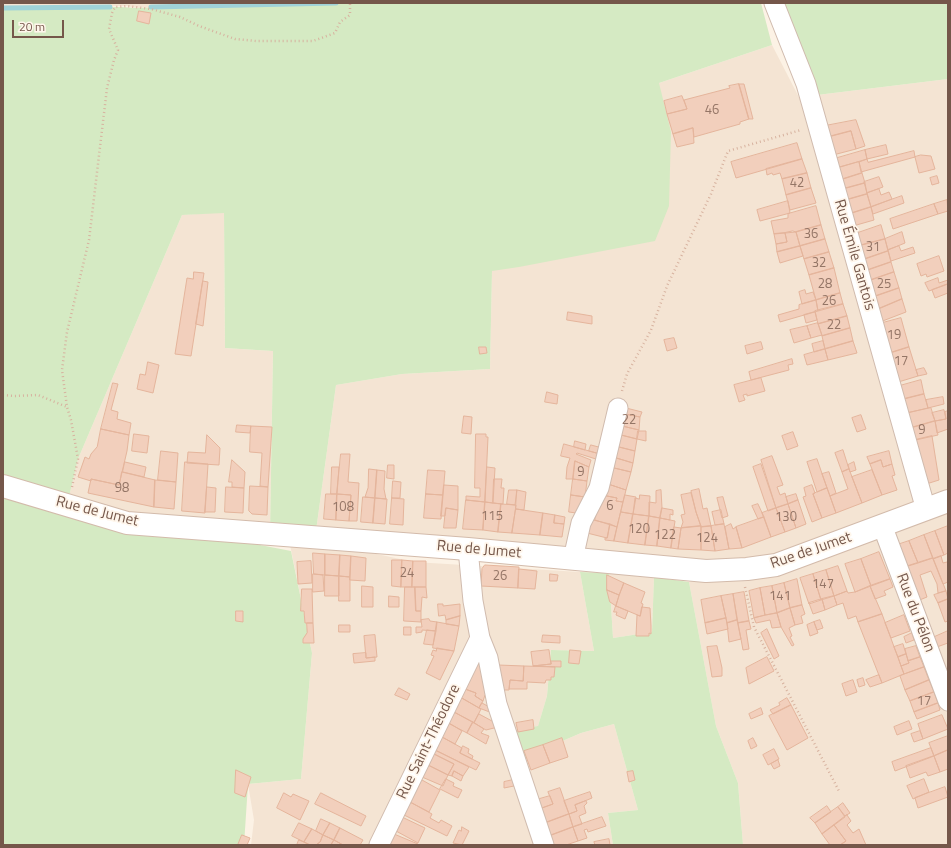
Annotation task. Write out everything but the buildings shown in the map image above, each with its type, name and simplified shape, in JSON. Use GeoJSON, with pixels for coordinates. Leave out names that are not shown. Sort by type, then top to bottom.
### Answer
{"type":"FeatureCollection","features":[{"type":"Feature","properties":{"kind":"street","name":"Rue Émile Gantois"},"geometry":{"type":"LineString","coordinates":[[774,3],[806,84],[926,510]]}},
{"type":"Feature","properties":{"kind":"street"},"geometry":{"type":"LineString","coordinates":[[573,559],[581,523],[599,488],[618,408]]}},
{"type":"Feature","properties":{"kind":"street","name":"Rue de Jumet"},"geometry":{"type":"LineString","coordinates":[[3,486],[127,523],[468,549],[706,570],[741,569],[776,565],[948,501]]}},
{"type":"Feature","properties":{"kind":"street","name":"Rue du Pélon"},"geometry":{"type":"LineString","coordinates":[[882,525],[948,701]]}},
{"type":"Feature","properties":{"kind":"street"},"geometry":{"type":"LineString","coordinates":[[468,549],[473,601],[480,638],[488,658],[497,704],[544,845]]}},
{"type":"Feature","properties":{"kind":"street","name":"Rue Saint-Théodore"},"geometry":{"type":"LineString","coordinates":[[379,845],[480,638]]}},
{"type":"Feature","properties":{"kind":"path"},"geometry":{"type":"LineString","coordinates":[[67,505],[78,459],[71,420],[67,407],[62,370],[67,332],[89,240],[107,88],[118,50],[109,29],[112,13],[115,7],[119,5],[151,9],[180,17],[199,26],[235,38],[256,41],[313,41],[335,33],[340,22],[350,15],[350,3]]}},
{"type":"Feature","properties":{"kind":"path"},"geometry":{"type":"LineString","coordinates":[[618,408],[627,374],[651,330],[667,286],[711,194],[728,151],[817,125]]}},
{"type":"Feature","properties":{"kind":"path"},"geometry":{"type":"LineString","coordinates":[[3,395],[38,395],[67,407]]}},
{"type":"Feature","properties":{"kind":"path"},"geometry":{"type":"LineString","coordinates":[[741,569],[754,627],[840,793]]}},
{"type":"Feature","properties":{"kind":"shaded area"},"geometry":{"type":"Polygon","coordinates":[[[3,3],[336,3],[137,8],[127,6],[3,8],[3,3]]]}},
{"type":"Feature","properties":{"kind":"shaded area"},"geometry":{"type":"Polygon","coordinates":[[[772,45],[821,140],[845,259],[922,500],[817,95],[948,79],[948,845],[743,845],[738,783],[716,726],[689,582],[751,568],[315,538],[336,385],[402,374],[490,369],[492,271],[659,83],[772,45]]]}},
{"type":"Feature","properties":{"kind":"shaded area"},"geometry":{"type":"Polygon","coordinates":[[[224,212],[225,348],[273,351],[270,534],[67,505],[78,459],[182,215],[224,212]]]}},
{"type":"Feature","properties":{"kind":"shaded area"},"geometry":{"type":"Polygon","coordinates":[[[288,535],[414,562],[580,572],[594,651],[551,650],[547,696],[538,726],[517,729],[516,761],[581,733],[614,724],[638,810],[608,813],[613,845],[251,845],[254,820],[248,784],[301,779],[312,653],[288,535]]]}},
{"type":"Feature","properties":{"kind":"shaded area"},"geometry":{"type":"Polygon","coordinates":[[[609,573],[654,577],[652,632],[613,638],[609,573]]]}},
{"type":"Feature","properties":{"kind":"green space"},"geometry":{"type":"Polygon","coordinates":[[[336,3],[761,3],[772,45],[659,83],[671,132],[669,206],[655,241],[492,271],[490,369],[402,374],[336,385],[315,538],[270,534],[273,351],[225,348],[224,213],[182,215],[78,459],[67,505],[100,514],[291,551],[312,653],[301,779],[248,784],[244,845],[3,845],[3,8],[137,8],[336,3]]]}},
{"type":"Feature","properties":{"kind":"green space"},"geometry":{"type":"Polygon","coordinates":[[[784,3],[948,3],[948,79],[817,95],[784,3]]]}},
{"type":"Feature","properties":{"kind":"green space"},"geometry":{"type":"Polygon","coordinates":[[[580,572],[609,573],[613,638],[652,632],[654,577],[689,582],[716,726],[738,783],[743,845],[613,845],[608,813],[638,810],[614,724],[581,733],[516,761],[517,729],[538,726],[547,696],[551,650],[594,651],[580,572]]]}},
{"type":"Feature","properties":{"kind":"waterway"},"geometry":{"type":"LineString","coordinates":[[151,7],[336,3]]}},
{"type":"Feature","properties":{"kind":"waterway"},"geometry":{"type":"LineString","coordinates":[[3,8],[110,7]]}}]}
